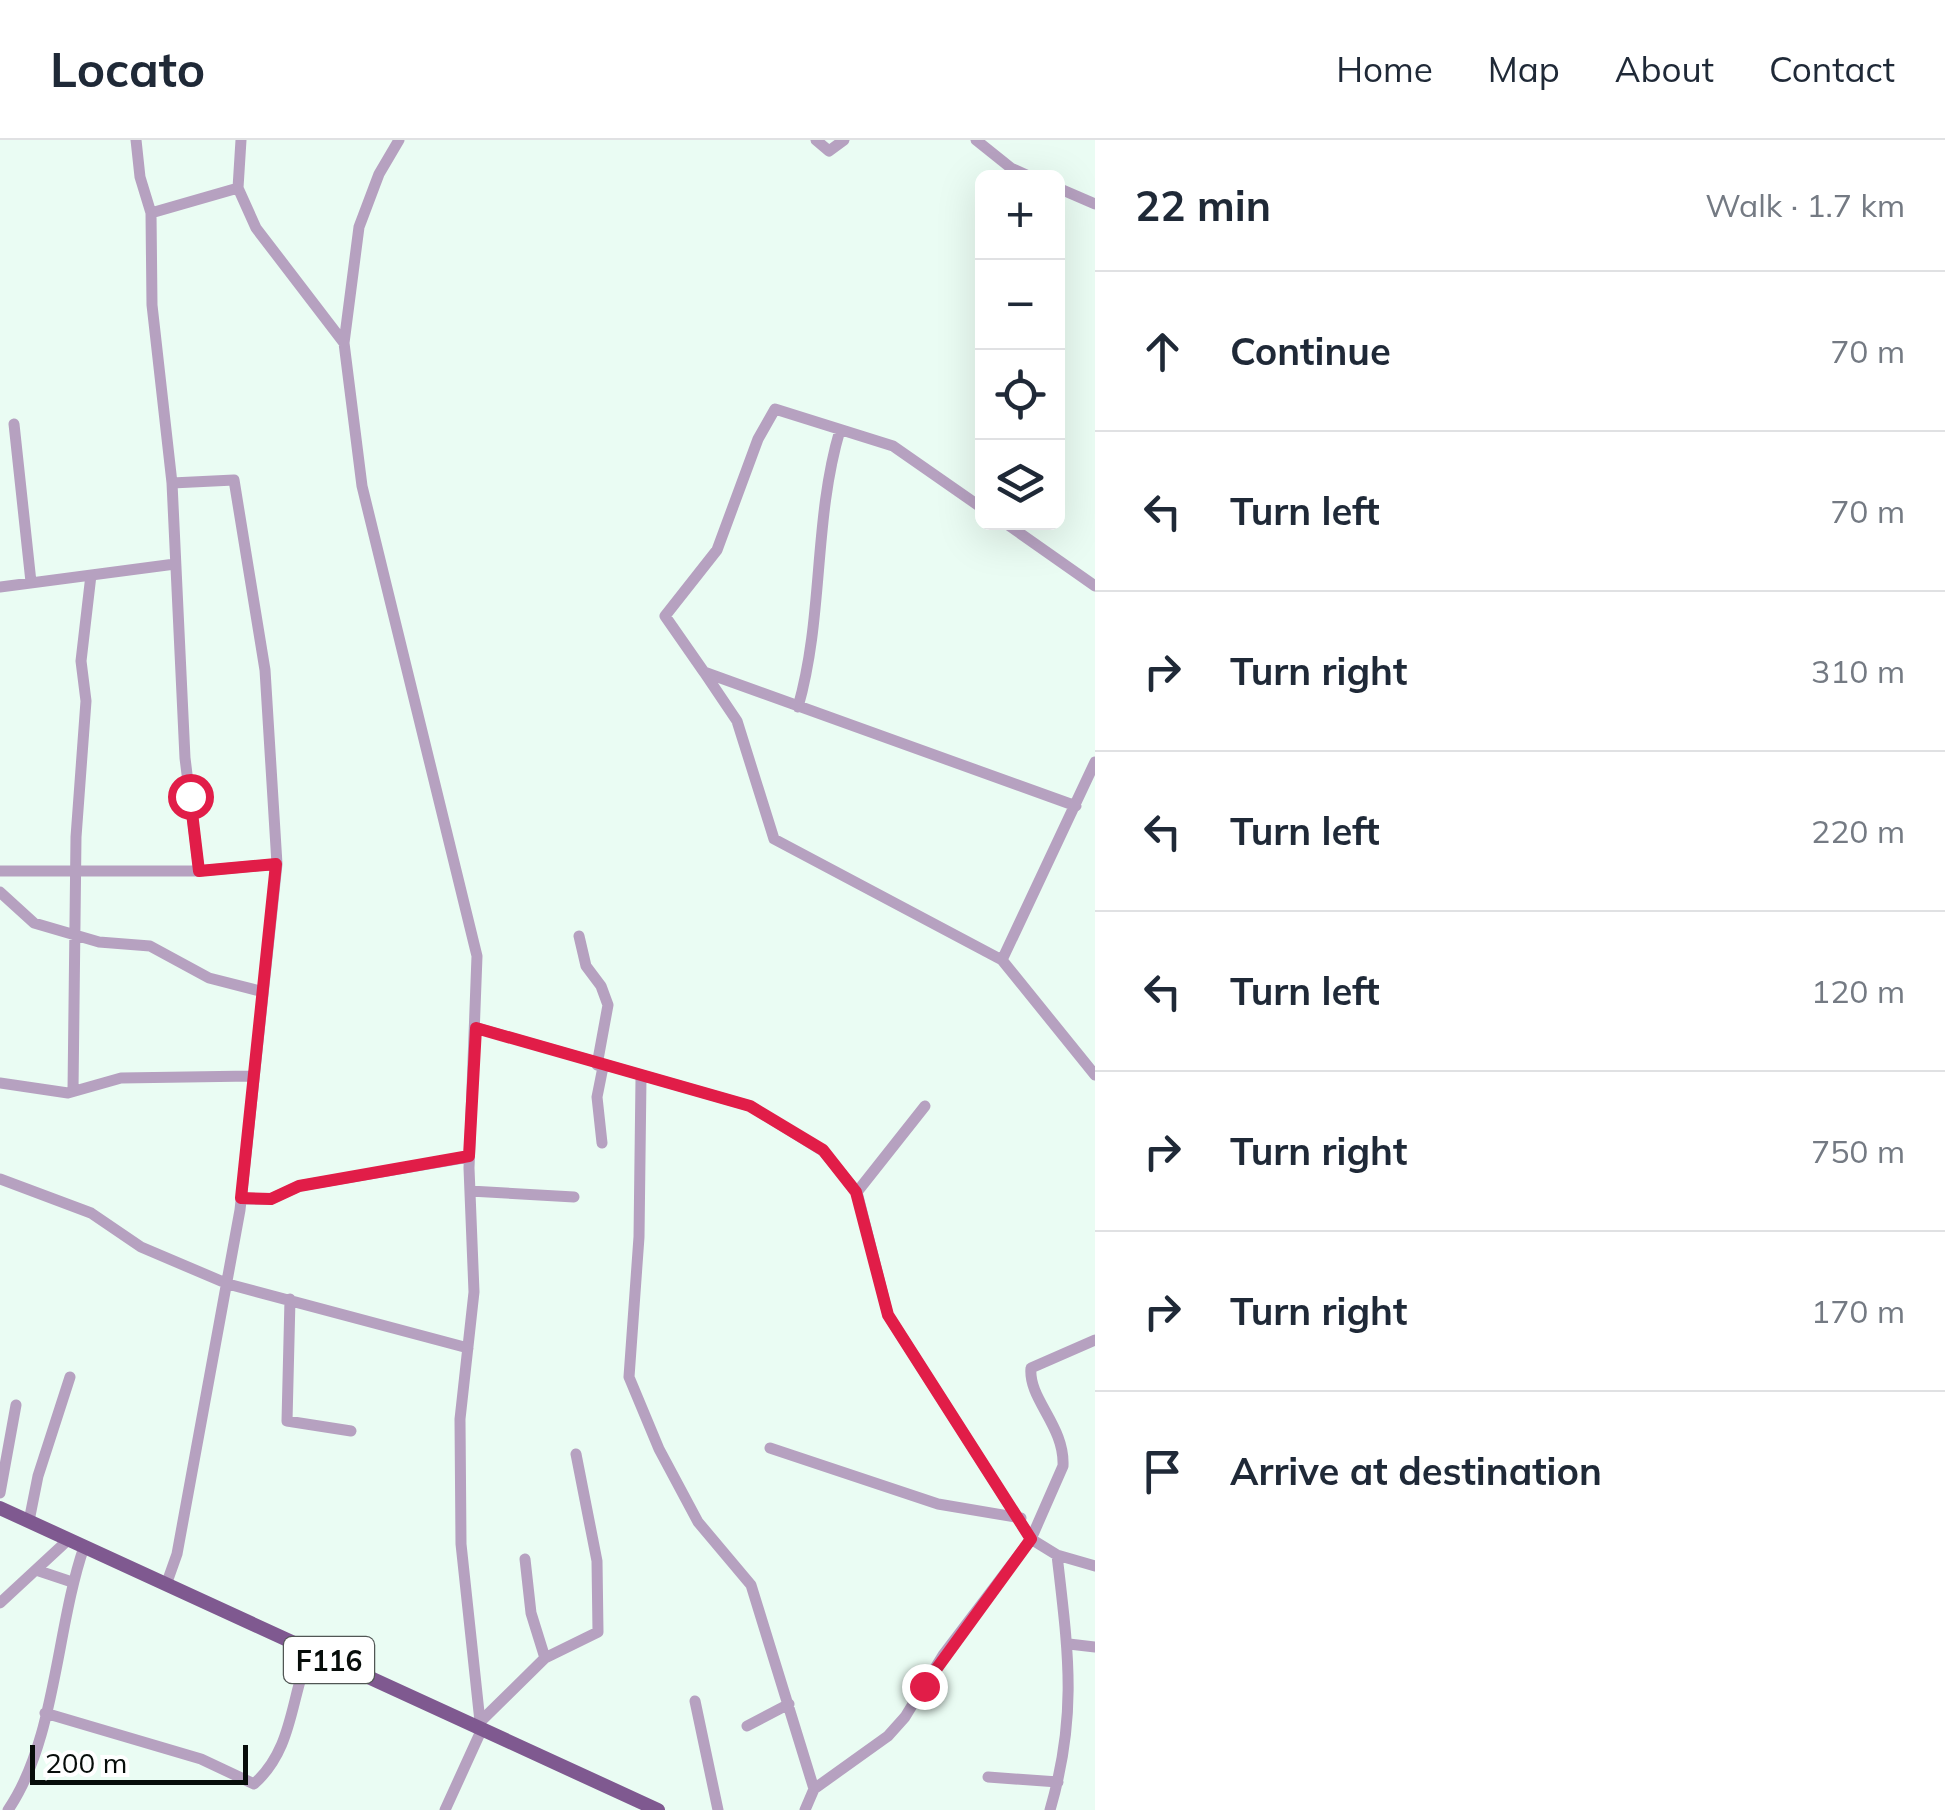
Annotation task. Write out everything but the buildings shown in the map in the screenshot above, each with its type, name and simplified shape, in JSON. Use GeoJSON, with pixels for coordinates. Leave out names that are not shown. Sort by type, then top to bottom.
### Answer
{"type":"FeatureCollection","features":[{"type":"Feature","properties":{"kind":"main road","name":"F116"},"geometry":{"type":"LineString","coordinates":[[0,1508],[658,1810]]}},
{"type":"Feature","properties":{"kind":"street"},"geometry":{"type":"LineString","coordinates":[[136,140],[140,178],[151,213],[152,305],[172,483],[185,758],[199,871]]}},
{"type":"Feature","properties":{"kind":"street"},"geometry":{"type":"LineString","coordinates":[[241,140],[238,188],[256,228],[344,343]]}},
{"type":"Feature","properties":{"kind":"street"},"geometry":{"type":"LineString","coordinates":[[400,140],[379,174],[359,226],[344,343],[362,486],[477,956],[469,1156],[474,1292],[460,1419],[461,1544],[480,1726]]}},
{"type":"Feature","properties":{"kind":"street"},"geometry":{"type":"LineString","coordinates":[[816,140],[828,151],[844,140]]}},
{"type":"Feature","properties":{"kind":"street"},"geometry":{"type":"LineString","coordinates":[[976,140],[1015,170]]}},
{"type":"Feature","properties":{"kind":"street"},"geometry":{"type":"LineString","coordinates":[[151,213],[238,188]]}},
{"type":"Feature","properties":{"kind":"street"},"geometry":{"type":"LineString","coordinates":[[1065,191],[1095,204]]}},
{"type":"Feature","properties":{"kind":"street"},"geometry":{"type":"LineString","coordinates":[[975,503],[893,446],[775,410],[758,439],[718,550],[665,616],[737,721],[774,839],[1002,960],[1095,1075]]}},
{"type":"Feature","properties":{"kind":"street"},"geometry":{"type":"LineString","coordinates":[[14,424],[31,582]]}},
{"type":"Feature","properties":{"kind":"street"},"geometry":{"type":"LineString","coordinates":[[798,707],[815,632],[818,546],[840,430]]}},
{"type":"Feature","properties":{"kind":"street"},"geometry":{"type":"LineString","coordinates":[[166,1585],[177,1554],[194,1442],[228,1284],[241,1198],[276,864],[265,670],[234,480],[172,483]]}},
{"type":"Feature","properties":{"kind":"street"},"geometry":{"type":"LineString","coordinates":[[1015,530],[1095,586]]}},
{"type":"Feature","properties":{"kind":"street"},"geometry":{"type":"LineString","coordinates":[[0,587],[175,564]]}},
{"type":"Feature","properties":{"kind":"street"},"geometry":{"type":"LineString","coordinates":[[74,1091],[77,873],[86,719],[82,661],[90,575]]}},
{"type":"Feature","properties":{"kind":"street"},"geometry":{"type":"LineString","coordinates":[[704,672],[1076,806]]}},
{"type":"Feature","properties":{"kind":"street"},"geometry":{"type":"LineString","coordinates":[[1002,960],[1095,762]]}},
{"type":"Feature","properties":{"kind":"street"},"geometry":{"type":"LineString","coordinates":[[0,871],[199,871],[276,864]]}},
{"type":"Feature","properties":{"kind":"street"},"geometry":{"type":"LineString","coordinates":[[0,892],[34,924],[99,942],[150,946],[209,978],[260,991]]}},
{"type":"Feature","properties":{"kind":"street"},"geometry":{"type":"LineString","coordinates":[[579,936],[586,966],[601,986],[608,1005],[597,1097],[602,1144]]}},
{"type":"Feature","properties":{"kind":"street"},"geometry":{"type":"LineString","coordinates":[[476,1028],[750,1106],[823,1150],[856,1192],[888,1315],[1031,1539],[1057,1555],[1095,1566]]}},
{"type":"Feature","properties":{"kind":"street"},"geometry":{"type":"LineString","coordinates":[[0,1083],[46,1092],[74,1091],[121,1078],[252,1076]]}},
{"type":"Feature","properties":{"kind":"street"},"geometry":{"type":"LineString","coordinates":[[641,1078],[640,1237],[630,1377],[659,1449],[698,1522],[750,1585],[814,1789]]}},
{"type":"Feature","properties":{"kind":"street"},"geometry":{"type":"LineString","coordinates":[[856,1192],[924,1106]]}},
{"type":"Feature","properties":{"kind":"street"},"geometry":{"type":"LineString","coordinates":[[241,1198],[271,1199],[299,1186],[469,1156]]}},
{"type":"Feature","properties":{"kind":"street"},"geometry":{"type":"LineString","coordinates":[[0,1179],[92,1213],[141,1247],[228,1284],[468,1348]]}},
{"type":"Feature","properties":{"kind":"street"},"geometry":{"type":"LineString","coordinates":[[470,1192],[574,1198]]}},
{"type":"Feature","properties":{"kind":"street"},"geometry":{"type":"LineString","coordinates":[[290,1299],[286,1421],[351,1432]]}},
{"type":"Feature","properties":{"kind":"street"},"geometry":{"type":"LineString","coordinates":[[806,1810],[814,1789],[888,1736],[905,1717],[943,1655],[1031,1539],[1064,1454],[1058,1430],[1029,1372],[1035,1364],[1095,1340]]}},
{"type":"Feature","properties":{"kind":"street"},"geometry":{"type":"LineString","coordinates":[[29,1522],[38,1476],[70,1378]]}},
{"type":"Feature","properties":{"kind":"street"},"geometry":{"type":"LineString","coordinates":[[0,1493],[16,1405]]}},
{"type":"Feature","properties":{"kind":"street"},"geometry":{"type":"LineString","coordinates":[[770,1448],[938,1504],[1021,1518]]}},
{"type":"Feature","properties":{"kind":"street"},"geometry":{"type":"LineString","coordinates":[[445,1810],[480,1726],[545,1658],[598,1632],[596,1560],[576,1454]]}},
{"type":"Feature","properties":{"kind":"street"},"geometry":{"type":"LineString","coordinates":[[0,1603],[39,1571],[68,1540]]}},
{"type":"Feature","properties":{"kind":"street"},"geometry":{"type":"LineString","coordinates":[[8,1810],[24,1782],[45,1713],[72,1582],[84,1547]]}},
{"type":"Feature","properties":{"kind":"street"},"geometry":{"type":"LineString","coordinates":[[1050,1810],[1068,1736],[1069,1644],[1057,1555]]}},
{"type":"Feature","properties":{"kind":"street"},"geometry":{"type":"LineString","coordinates":[[525,1560],[531,1613],[545,1658]]}},
{"type":"Feature","properties":{"kind":"street"},"geometry":{"type":"LineString","coordinates":[[39,1571],[72,1582]]}},
{"type":"Feature","properties":{"kind":"street"},"geometry":{"type":"LineString","coordinates":[[1069,1644],[1095,1646]]}},
{"type":"Feature","properties":{"kind":"street"},"geometry":{"type":"LineString","coordinates":[[45,1713],[201,1759],[254,1784],[275,1762],[288,1733],[310,1651]]}},
{"type":"Feature","properties":{"kind":"street"},"geometry":{"type":"LineString","coordinates":[[695,1700],[718,1810]]}},
{"type":"Feature","properties":{"kind":"street"},"geometry":{"type":"LineString","coordinates":[[746,1726],[789,1704]]}},
{"type":"Feature","properties":{"kind":"street"},"geometry":{"type":"LineString","coordinates":[[988,1778],[1058,1782]]}},
{"type":"Feature","properties":{"kind":"route"},"geometry":{"type":"LineString","coordinates":[[190,796],[199,871],[276,864],[241,1198],[271,1199],[299,1186],[469,1156],[476,1028],[750,1106],[823,1150],[848,1176],[863,1213],[888,1315],[1031,1539],[924,1686]]}}]}
